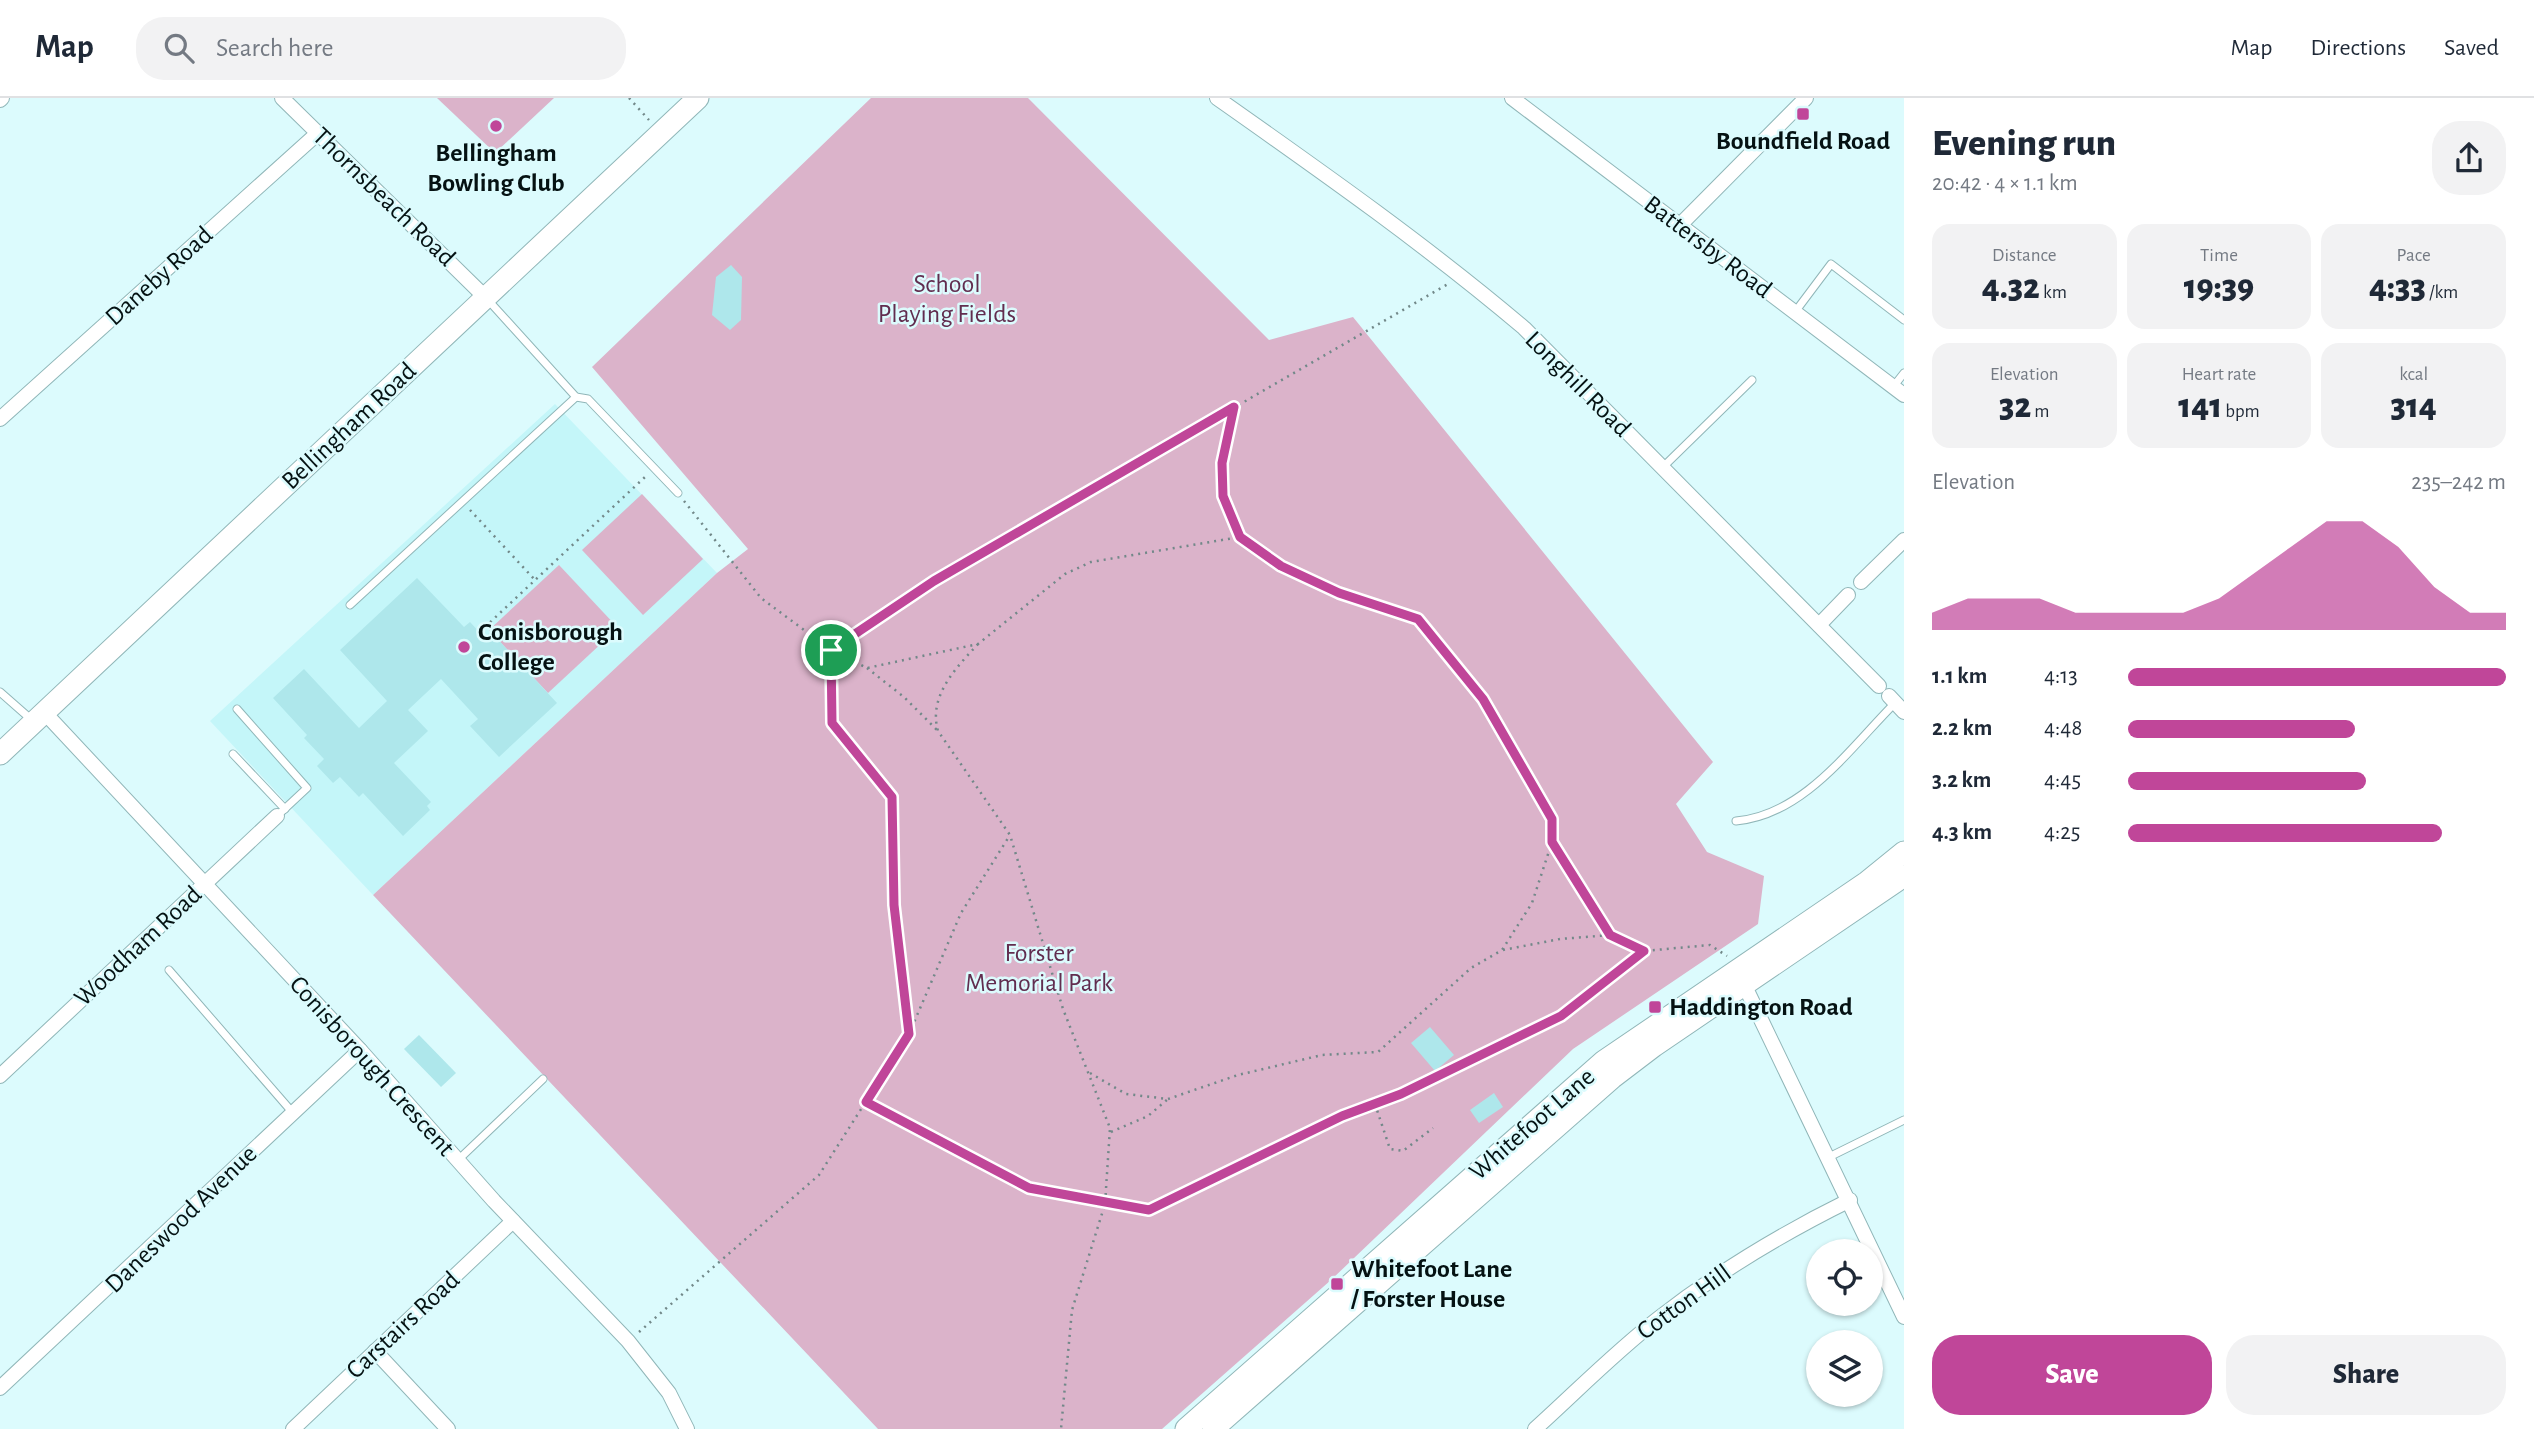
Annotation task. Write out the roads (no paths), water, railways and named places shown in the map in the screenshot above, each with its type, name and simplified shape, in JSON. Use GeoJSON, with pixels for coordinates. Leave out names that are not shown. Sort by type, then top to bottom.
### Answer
{"type":"FeatureCollection","features":[{"type":"Feature","properties":{"kind":"street","name":"Thornsbeach Road"},"geometry":{"type":"LineString","coordinates":[[282,98],[485,297]]}},
{"type":"Feature","properties":{"kind":"street","name":"Bellingham Road"},"geometry":{"type":"LineString","coordinates":[[0,754],[698,98]]}},
{"type":"Feature","properties":{"kind":"street","name":"Longhill Road"},"geometry":{"type":"LineString","coordinates":[[1217,98],[1463,276],[1524,328],[1661,469],[1895,700]]}},
{"type":"Feature","properties":{"kind":"street"},"geometry":{"type":"LineString","coordinates":[[1681,225],[1806,98]]}},
{"type":"Feature","properties":{"kind":"street","name":"Battersby Road"},"geometry":{"type":"LineString","coordinates":[[1519,100],[1899,391]]}},
{"type":"Feature","properties":{"kind":"street","name":"Daneby Road"},"geometry":{"type":"LineString","coordinates":[[0,419],[318,133]]}},
{"type":"Feature","properties":{"kind":"street"},"geometry":{"type":"LineString","coordinates":[[1861,582],[1904,540]]}},
{"type":"Feature","properties":{"kind":"street"},"geometry":{"type":"LineString","coordinates":[[1819,625],[1848,595]]}},
{"type":"Feature","properties":{"kind":"street","name":"Conisborough Crescent"},"geometry":{"type":"LineString","coordinates":[[39,717],[205,884],[360,1050],[457,1161],[628,1341],[669,1393],[687,1429]]}},
{"type":"Feature","properties":{"kind":"street","name":"Woodham Road"},"geometry":{"type":"LineString","coordinates":[[0,1076],[281,813]]}},
{"type":"Feature","properties":{"kind":"street","name":"Whitefoot Lane"},"geometry":{"type":"LineString","coordinates":[[1186,1429],[1216,1418],[1604,1061],[1867,882],[1904,853]]}},
{"type":"Feature","properties":{"kind":"street","name":"Whitefoot Lane"},"geometry":{"type":"LineString","coordinates":[[1736,970],[1904,876]]}},
{"type":"Feature","properties":{"kind":"street"},"geometry":{"type":"LineString","coordinates":[[1736,970],[1850,1200],[1904,1317]]}},
{"type":"Feature","properties":{"kind":"street","name":"Daneswood Avenue"},"geometry":{"type":"LineString","coordinates":[[0,1388],[360,1050]]}},
{"type":"Feature","properties":{"kind":"street","name":"Cotton Hill"},"geometry":{"type":"LineString","coordinates":[[1535,1429],[1624,1347],[1695,1291],[1744,1258],[1850,1200]]}},
{"type":"Feature","properties":{"kind":"street","name":"Carstairs Road"},"geometry":{"type":"LineString","coordinates":[[293,1429],[513,1221]]}},
{"type":"Feature","properties":{"kind":"street"},"geometry":{"type":"LineString","coordinates":[[375,1351],[442,1427]]}},
{"type":"Feature","properties":{"kind":"lane"},"geometry":{"type":"LineString","coordinates":[[1795,313],[1831,264],[1904,320]]}},
{"type":"Feature","properties":{"kind":"lane"},"geometry":{"type":"LineString","coordinates":[[485,297],[576,397],[587,399],[678,493]]}},
{"type":"Feature","properties":{"kind":"lane"},"geometry":{"type":"LineString","coordinates":[[1899,391],[1904,373]]}},
{"type":"Feature","properties":{"kind":"lane"},"geometry":{"type":"LineString","coordinates":[[1661,469],[1752,380]]}},
{"type":"Feature","properties":{"kind":"lane"},"geometry":{"type":"LineString","coordinates":[[350,605],[576,397]]}},
{"type":"Feature","properties":{"kind":"lane"},"geometry":{"type":"LineString","coordinates":[[1848,595],[1861,582]]}},
{"type":"Feature","properties":{"kind":"lane"},"geometry":{"type":"LineString","coordinates":[[0,692],[39,717]]}},
{"type":"Feature","properties":{"kind":"lane"},"geometry":{"type":"LineString","coordinates":[[1736,821],[1755,819],[1798,799],[1895,700]]}},
{"type":"Feature","properties":{"kind":"lane"},"geometry":{"type":"LineString","coordinates":[[233,754],[281,813],[307,788],[237,709]]}},
{"type":"Feature","properties":{"kind":"lane"},"geometry":{"type":"LineString","coordinates":[[169,970],[293,1113]]}},
{"type":"Feature","properties":{"kind":"lane"},"geometry":{"type":"LineString","coordinates":[[457,1161],[543,1079]]}},
{"type":"Feature","properties":{"kind":"lane"},"geometry":{"type":"LineString","coordinates":[[1829,1157],[1904,1120]]}},
{"type":"Feature","properties":{"kind":"place","name":"Boundfield Road"},"geometry":{"type":"Point","coordinates":[1803,114]}},
{"type":"Feature","properties":{"kind":"place","name":"Bellingham Bowling Club"},"geometry":{"type":"Point","coordinates":[496,126]}},
{"type":"Feature","properties":{"kind":"place","name":"Conisborough College"},"geometry":{"type":"Point","coordinates":[464,647]}},
{"type":"Feature","properties":{"kind":"place","name":"Haddington Road"},"geometry":{"type":"Point","coordinates":[1655,1007]}},
{"type":"Feature","properties":{"kind":"place","name":"Whitefoot Lane / Forster House"},"geometry":{"type":"Point","coordinates":[1337,1284]}},
{"type":"Feature","properties":{"kind":"park label","name":"School Playing Fields"},"geometry":{"type":"Point","coordinates":[947,299]}},
{"type":"Feature","properties":{"kind":"park label","name":"Forster Memorial Park"},"geometry":{"type":"Point","coordinates":[1039,968]}}]}
